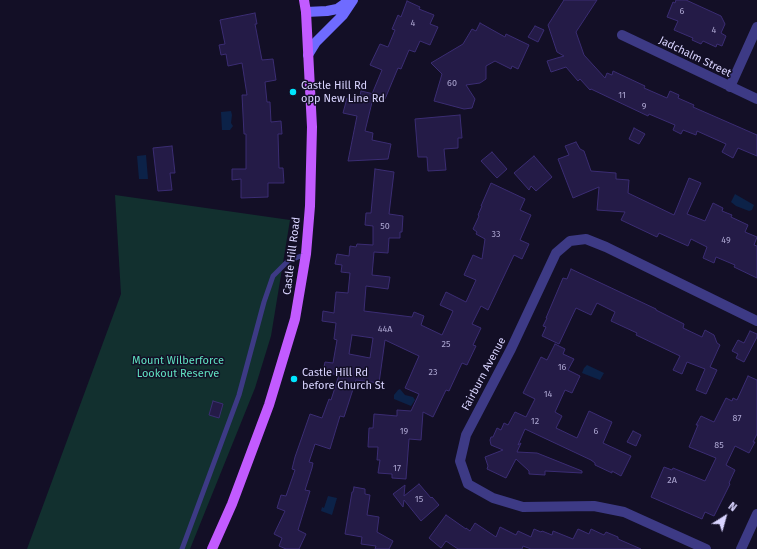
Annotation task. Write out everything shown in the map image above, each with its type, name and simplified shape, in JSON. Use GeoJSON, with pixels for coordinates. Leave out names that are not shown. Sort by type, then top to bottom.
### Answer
{"type":"FeatureCollection","features":[{"type":"Feature","properties":{"kind":"main road","name":"Castle Hill Road"},"geometry":{"type":"LineString","coordinates":[[212,549],[232,504],[269,405],[295,319],[306,254],[310,206],[312,128],[306,12],[304,0]]}},
{"type":"Feature","properties":{"kind":"main road"},"geometry":{"type":"LineString","coordinates":[[306,12],[337,9],[352,0]]}},
{"type":"Feature","properties":{"kind":"main road"},"geometry":{"type":"LineString","coordinates":[[308,55],[316,42],[343,15],[352,0]]}},
{"type":"Feature","properties":{"kind":"main road","name":"Castle Hill Road"},"geometry":{"type":"LineString","coordinates":[[220,549],[232,504]]}},
{"type":"Feature","properties":{"kind":"street"},"geometry":{"type":"LineString","coordinates":[[730,87],[757,27]]}},
{"type":"Feature","properties":{"kind":"street","name":"Jadchalm Street"},"geometry":{"type":"LineString","coordinates":[[622,35],[757,99]]}},
{"type":"Feature","properties":{"kind":"street","name":"Fairburn Avenue"},"geometry":{"type":"LineString","coordinates":[[706,549],[624,512],[594,506],[523,507],[493,498],[468,484],[460,461],[466,434],[511,349],[556,253],[570,241],[586,239],[757,321]]}},
{"type":"Feature","properties":{"kind":"street"},"geometry":{"type":"LineString","coordinates":[[741,549],[757,514]]}},
{"type":"Feature","properties":{"kind":"lane"},"geometry":{"type":"LineString","coordinates":[[182,549],[239,395],[264,302],[273,276],[288,261],[306,254]]}},
{"type":"Feature","properties":{"kind":"green space","name":"Mount Wilberforce Lookout Reserve"},"geometry":{"type":"Polygon","coordinates":[[[115,195],[290,220],[271,336],[255,388],[190,549],[27,549],[121,294],[115,195]]]}},
{"type":"Feature","properties":{"kind":"water"},"geometry":{"type":"Polygon","coordinates":[[[231,111],[231,123],[233,126],[230,130],[222,130],[221,112],[231,111]]]}},
{"type":"Feature","properties":{"kind":"water"},"geometry":{"type":"Polygon","coordinates":[[[146,155],[148,179],[139,179],[137,156],[146,155]]]}},
{"type":"Feature","properties":{"kind":"water"},"geometry":{"type":"Polygon","coordinates":[[[735,194],[754,205],[752,210],[749,211],[736,206],[731,202],[735,194]]]}},
{"type":"Feature","properties":{"kind":"water"},"geometry":{"type":"Polygon","coordinates":[[[587,365],[604,373],[600,380],[582,373],[587,365]]]}},
{"type":"Feature","properties":{"kind":"water"},"geometry":{"type":"Polygon","coordinates":[[[400,389],[405,395],[413,397],[415,400],[411,406],[394,399],[394,395],[400,389]]]}},
{"type":"Feature","properties":{"kind":"water"},"geometry":{"type":"Polygon","coordinates":[[[328,496],[337,498],[332,515],[321,511],[322,507],[324,508],[328,496]]]}},
{"type":"Feature","properties":{"kind":"building"},"geometry":{"type":"Polygon","coordinates":[[[564,0],[597,0],[576,32],[584,55],[605,78],[607,73],[612,75],[613,71],[645,86],[644,88],[667,98],[670,91],[679,95],[678,98],[694,105],[693,107],[757,135],[757,156],[738,148],[733,158],[722,152],[726,144],[697,131],[696,135],[683,130],[681,134],[673,130],[675,125],[649,114],[648,116],[591,89],[590,90],[580,79],[578,81],[566,67],[551,72],[547,61],[564,56],[557,52],[548,25],[564,0]]]}},
{"type":"Feature","properties":{"kind":"building"},"geometry":{"type":"Polygon","coordinates":[[[676,0],[686,0],[721,16],[725,24],[721,33],[726,36],[722,46],[717,44],[716,47],[703,41],[701,44],[692,40],[693,38],[674,30],[678,21],[667,17],[673,2],[675,3],[676,0]]]}},
{"type":"Feature","properties":{"kind":"building"},"geometry":{"type":"Polygon","coordinates":[[[407,1],[420,7],[419,9],[434,15],[430,24],[438,27],[430,45],[420,41],[415,52],[409,50],[401,69],[398,68],[385,99],[372,94],[382,70],[370,65],[380,44],[388,47],[395,30],[392,29],[398,15],[401,17],[407,1]]]}},
{"type":"Feature","properties":{"kind":"building"},"geometry":{"type":"Polygon","coordinates":[[[255,13],[257,24],[255,24],[262,60],[273,59],[276,80],[265,82],[267,102],[270,102],[271,122],[281,121],[282,134],[278,134],[279,168],[283,168],[284,183],[268,183],[268,197],[241,198],[241,179],[232,180],[232,169],[246,169],[246,134],[244,134],[242,95],[247,95],[242,63],[228,66],[226,54],[221,55],[219,45],[225,44],[220,20],[255,13]]]}},
{"type":"Feature","properties":{"kind":"building"},"geometry":{"type":"Polygon","coordinates":[[[480,23],[505,37],[506,34],[529,45],[518,69],[512,66],[511,69],[495,61],[486,66],[486,79],[480,83],[466,85],[475,99],[472,108],[464,109],[434,101],[442,74],[431,63],[463,44],[472,29],[476,31],[480,23]]]}},
{"type":"Feature","properties":{"kind":"building"},"geometry":{"type":"Polygon","coordinates":[[[535,26],[544,30],[538,42],[528,37],[535,26]]]}},
{"type":"Feature","properties":{"kind":"building"},"geometry":{"type":"Polygon","coordinates":[[[361,91],[374,94],[365,131],[373,133],[372,140],[391,144],[388,159],[348,161],[357,116],[343,113],[347,98],[356,100],[357,96],[360,96],[361,91]]]}},
{"type":"Feature","properties":{"kind":"building"},"geometry":{"type":"Polygon","coordinates":[[[460,115],[462,138],[458,138],[458,148],[444,149],[446,170],[428,171],[427,157],[418,157],[415,119],[460,115]]]}},
{"type":"Feature","properties":{"kind":"building"},"geometry":{"type":"Polygon","coordinates":[[[634,128],[645,134],[639,144],[629,139],[634,128]]]}},
{"type":"Feature","properties":{"kind":"building"},"geometry":{"type":"Polygon","coordinates":[[[576,142],[580,149],[584,151],[591,171],[616,173],[616,179],[629,180],[628,193],[674,215],[689,178],[701,183],[687,214],[705,221],[713,203],[723,208],[722,211],[732,215],[731,217],[748,225],[745,232],[757,237],[754,245],[757,246],[757,278],[734,267],[735,265],[716,257],[714,263],[703,258],[707,247],[691,239],[688,246],[659,233],[657,237],[621,220],[625,212],[597,210],[599,187],[573,198],[558,159],[569,155],[565,146],[576,142]]]}},
{"type":"Feature","properties":{"kind":"building"},"geometry":{"type":"Polygon","coordinates":[[[172,146],[175,173],[170,173],[172,190],[158,191],[153,148],[172,146]]]}},
{"type":"Feature","properties":{"kind":"building"},"geometry":{"type":"Polygon","coordinates":[[[492,152],[507,169],[497,178],[481,161],[492,152]]]}},
{"type":"Feature","properties":{"kind":"building"},"geometry":{"type":"Polygon","coordinates":[[[534,156],[552,177],[536,191],[531,186],[529,190],[514,173],[534,156]]]}},
{"type":"Feature","properties":{"kind":"building"},"geometry":{"type":"Polygon","coordinates":[[[375,169],[394,172],[389,214],[403,216],[402,232],[400,232],[400,238],[389,238],[388,253],[374,252],[372,275],[390,277],[388,289],[366,286],[364,311],[412,317],[414,312],[424,316],[421,325],[442,335],[453,311],[440,305],[446,292],[466,302],[476,280],[464,275],[473,255],[482,259],[485,239],[476,234],[477,232],[473,229],[491,183],[525,199],[520,210],[531,215],[520,240],[529,244],[522,259],[514,255],[488,310],[481,306],[472,324],[481,328],[473,345],[476,346],[467,365],[462,363],[449,391],[446,390],[433,417],[423,412],[421,440],[409,439],[406,479],[392,478],[392,474],[378,473],[380,460],[377,460],[378,447],[368,447],[369,428],[373,428],[374,414],[397,416],[397,410],[411,411],[419,394],[405,388],[419,356],[385,340],[379,383],[356,380],[344,417],[340,416],[330,449],[315,444],[309,462],[313,463],[312,468],[305,490],[310,491],[298,530],[306,534],[299,549],[286,549],[279,546],[282,538],[274,534],[285,511],[277,508],[281,495],[286,496],[295,470],[292,469],[295,457],[310,414],[322,418],[329,399],[331,400],[339,375],[323,372],[325,362],[333,363],[337,340],[334,339],[336,323],[322,321],[323,311],[334,313],[336,292],[348,293],[350,273],[341,272],[342,265],[335,264],[337,254],[349,256],[350,246],[356,247],[357,244],[373,245],[373,226],[365,225],[366,213],[371,213],[375,169]],[[352,335],[349,354],[370,358],[373,338],[352,335]]]}},
{"type":"Feature","properties":{"kind":"building"},"geometry":{"type":"Polygon","coordinates":[[[571,269],[656,309],[684,324],[683,328],[702,337],[705,330],[714,335],[717,343],[720,345],[710,367],[717,370],[706,394],[696,390],[705,369],[687,362],[682,374],[673,370],[680,356],[611,321],[615,312],[597,303],[591,315],[576,308],[559,344],[542,336],[546,327],[543,326],[563,278],[567,279],[571,269]]]}},
{"type":"Feature","properties":{"kind":"building"},"geometry":{"type":"Polygon","coordinates":[[[750,331],[757,334],[757,337],[744,362],[736,358],[738,354],[732,351],[738,340],[744,343],[750,331]]]}},
{"type":"Feature","properties":{"kind":"building"},"geometry":{"type":"Polygon","coordinates":[[[555,344],[565,349],[563,354],[574,359],[568,370],[580,376],[572,393],[565,390],[555,412],[562,416],[556,428],[577,438],[589,411],[612,422],[603,443],[631,456],[621,476],[595,465],[595,463],[591,460],[525,429],[518,445],[521,443],[517,452],[537,453],[582,471],[582,473],[545,471],[545,475],[529,474],[529,471],[516,459],[506,478],[487,469],[488,466],[485,457],[503,450],[491,445],[491,437],[493,437],[497,428],[501,430],[504,423],[508,425],[515,412],[526,417],[535,399],[523,393],[541,357],[547,360],[555,344]]]}},
{"type":"Feature","properties":{"kind":"building"},"geometry":{"type":"Polygon","coordinates":[[[748,376],[757,380],[757,434],[753,442],[755,442],[749,453],[735,446],[726,465],[735,470],[729,483],[730,484],[714,516],[705,512],[702,519],[651,497],[664,467],[672,470],[673,468],[705,481],[716,458],[689,447],[698,425],[696,425],[701,416],[714,422],[726,398],[732,401],[733,398],[737,400],[748,376]]]}},
{"type":"Feature","properties":{"kind":"building"},"geometry":{"type":"Polygon","coordinates":[[[213,401],[223,404],[219,418],[209,415],[213,401]]]}},
{"type":"Feature","properties":{"kind":"building"},"geometry":{"type":"Polygon","coordinates":[[[633,431],[641,435],[636,446],[627,442],[633,431]]]}},
{"type":"Feature","properties":{"kind":"building"},"geometry":{"type":"Polygon","coordinates":[[[419,484],[439,505],[421,521],[404,500],[403,507],[393,494],[405,485],[404,496],[419,484]]]}},
{"type":"Feature","properties":{"kind":"building"},"geometry":{"type":"Polygon","coordinates":[[[354,487],[365,489],[365,494],[370,495],[367,515],[379,517],[377,532],[393,541],[389,549],[375,549],[376,546],[361,544],[362,537],[345,534],[354,487]]]}},
{"type":"Feature","properties":{"kind":"building"},"geometry":{"type":"Polygon","coordinates":[[[446,515],[470,531],[475,523],[496,537],[500,527],[516,535],[518,531],[531,537],[534,529],[552,535],[553,531],[573,539],[578,529],[589,534],[591,529],[604,535],[606,532],[641,549],[531,549],[523,546],[522,549],[458,549],[446,541],[441,548],[429,538],[446,515]]]}},
{"type":"Feature","properties":{"kind":"place","name":"Castle Hill Rd opp New Line Rd"},"geometry":{"type":"Point","coordinates":[293,92]}},
{"type":"Feature","properties":{"kind":"place","name":"Castle Hill Rd before Church St"},"geometry":{"type":"Point","coordinates":[294,379]}}]}
